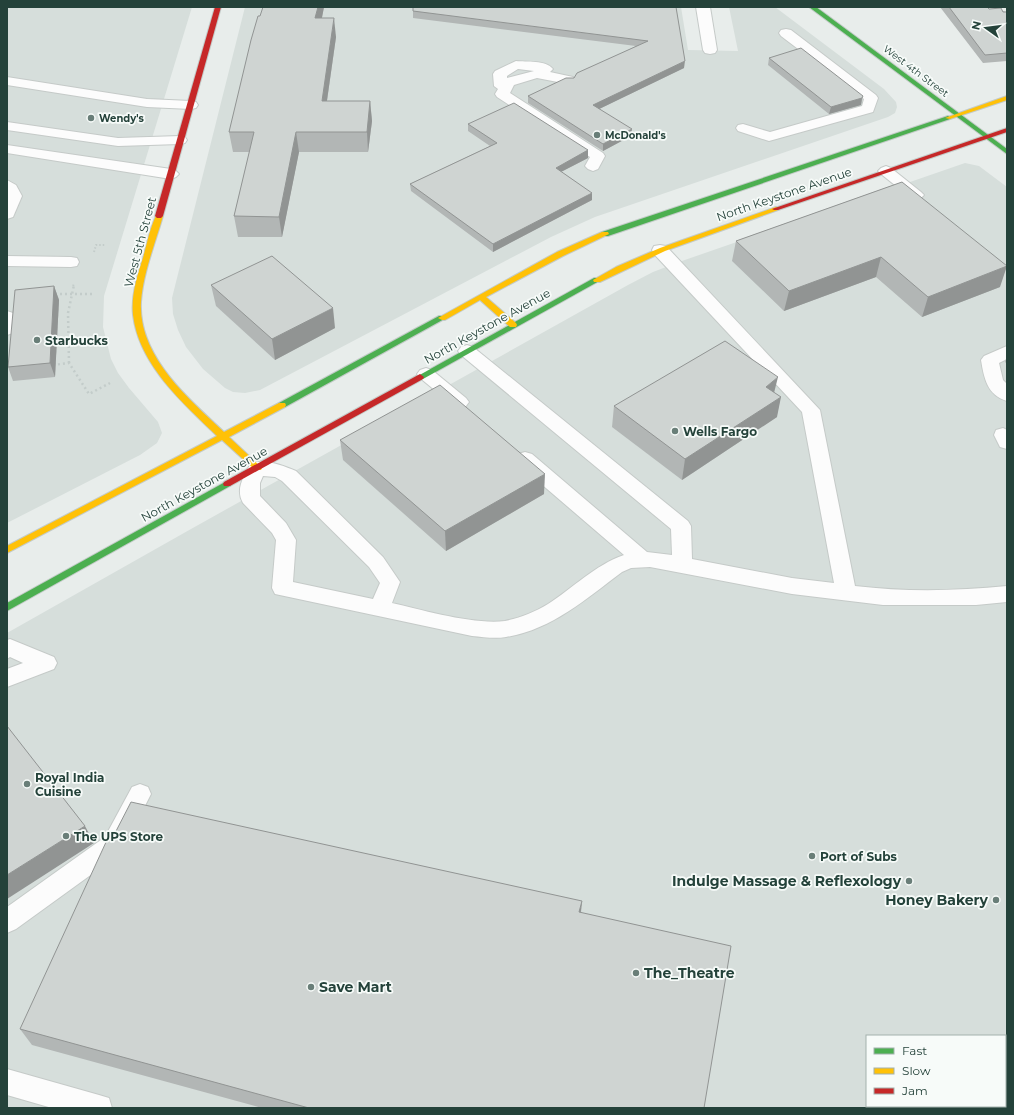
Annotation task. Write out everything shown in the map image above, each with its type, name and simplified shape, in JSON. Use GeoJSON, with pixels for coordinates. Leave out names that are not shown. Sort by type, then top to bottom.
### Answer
{"type":"FeatureCollection","features":[{"type":"Feature","properties":{"kind":"main road","name":"West 5th Street"},"geometry":{"type":"LineString","coordinates":[[218,7],[140,285],[137,315],[139,331],[145,347],[165,375],[200,413],[258,468]]}},
{"type":"Feature","properties":{"kind":"main road","name":"West 4th Street"},"geometry":{"type":"LineString","coordinates":[[812,7],[1007,152]]}},
{"type":"Feature","properties":{"kind":"main road","name":"North Keystone Avenue"},"geometry":{"type":"LineString","coordinates":[[7,550],[224,437],[587,241],[654,216],[1007,98]]}},
{"type":"Feature","properties":{"kind":"main road","name":"North Keystone Avenue"},"geometry":{"type":"LineString","coordinates":[[7,607],[513,325],[660,247],[1007,130]]}},
{"type":"Feature","properties":{"kind":"main road"},"geometry":{"type":"LineString","coordinates":[[654,216],[656,230]]}},
{"type":"Feature","properties":{"kind":"main road"},"geometry":{"type":"LineString","coordinates":[[481,298],[513,325]]}},
{"type":"Feature","properties":{"kind":"street"},"geometry":{"type":"LineString","coordinates":[[703,7],[710,50]]}},
{"type":"Feature","properties":{"kind":"lane"},"geometry":{"type":"LineString","coordinates":[[743,128],[769,137],[868,109],[871,98],[786,33]]}},
{"type":"Feature","properties":{"kind":"lane"},"geometry":{"type":"LineString","coordinates":[[568,80],[538,74],[509,82],[502,94],[598,156],[593,166]]}},
{"type":"Feature","properties":{"kind":"lane"},"geometry":{"type":"LineString","coordinates":[[7,81],[147,103],[191,105]]}},
{"type":"Feature","properties":{"kind":"lane"},"geometry":{"type":"LineString","coordinates":[[11,95],[31,92],[131,106],[147,103]]}},
{"type":"Feature","properties":{"kind":"lane"},"geometry":{"type":"LineString","coordinates":[[7,119],[136,142]]}},
{"type":"Feature","properties":{"kind":"lane"},"geometry":{"type":"LineString","coordinates":[[7,126],[118,142],[180,140]]}},
{"type":"Feature","properties":{"kind":"lane"},"geometry":{"type":"LineString","coordinates":[[7,148],[171,174]]}},
{"type":"Feature","properties":{"kind":"lane"},"geometry":{"type":"LineString","coordinates":[[886,171],[916,195]]}},
{"type":"Feature","properties":{"kind":"lane"},"geometry":{"type":"LineString","coordinates":[[7,185],[11,188],[14,196],[7,214]]}},
{"type":"Feature","properties":{"kind":"lane"},"geometry":{"type":"LineString","coordinates":[[660,247],[811,410],[846,592]]}},
{"type":"Feature","properties":{"kind":"lane"},"geometry":{"type":"LineString","coordinates":[[7,261],[71,262]]}},
{"type":"Feature","properties":{"kind":"lane"},"geometry":{"type":"LineString","coordinates":[[7,317],[9,319],[7,329]]}},
{"type":"Feature","properties":{"kind":"lane"},"geometry":{"type":"LineString","coordinates":[[467,351],[681,526],[682,565]]}},
{"type":"Feature","properties":{"kind":"lane"},"geometry":{"type":"LineString","coordinates":[[1007,352],[990,360],[994,382],[1007,395]]}},
{"type":"Feature","properties":{"kind":"lane"},"geometry":{"type":"LineString","coordinates":[[426,374],[470,411]]}},
{"type":"Feature","properties":{"kind":"lane"},"geometry":{"type":"LineString","coordinates":[[511,447],[642,560]]}},
{"type":"Feature","properties":{"kind":"lane"},"geometry":{"type":"LineString","coordinates":[[379,609],[390,582],[376,562],[289,476],[278,471],[258,468],[250,483],[250,498],[280,528],[286,540],[282,588],[379,609],[472,628],[505,629],[534,620],[555,610],[615,567],[629,561],[650,559],[792,586],[883,597],[976,597],[1007,594]]}},
{"type":"Feature","properties":{"kind":"lane"},"geometry":{"type":"LineString","coordinates":[[7,650],[10,648],[46,663],[7,678]]}},
{"type":"Feature","properties":{"kind":"lane"},"geometry":{"type":"LineString","coordinates":[[7,921],[113,845],[140,794]]}},
{"type":"Feature","properties":{"kind":"lane"},"geometry":{"type":"LineString","coordinates":[[7,1082],[99,1108]]}},
{"type":"Feature","properties":{"kind":"path"},"geometry":{"type":"LineString","coordinates":[[55,294],[92,294]]}},
{"type":"Feature","properties":{"kind":"path"},"geometry":{"type":"LineString","coordinates":[[70,294],[67,316],[69,363],[89,394],[110,383]]}},
{"type":"Feature","properties":{"kind":"path"},"geometry":{"type":"LineString","coordinates":[[46,366],[69,363]]}},
{"type":"Feature","properties":{"kind":"shaded area"},"geometry":{"type":"Polygon","coordinates":[[[7,7],[192,7],[104,296],[103,327],[111,359],[118,373],[129,388],[158,422],[162,433],[157,443],[140,455],[7,523],[7,7]]]}},
{"type":"Feature","properties":{"kind":"shaded area"},"geometry":{"type":"Polygon","coordinates":[[[245,7],[681,7],[688,50],[738,51],[729,7],[775,7],[884,89],[896,102],[897,107],[895,113],[888,117],[595,217],[551,237],[260,390],[245,393],[233,392],[225,388],[203,369],[186,347],[178,330],[173,314],[172,298],[245,7]]]}},
{"type":"Feature","properties":{"kind":"shaded area"},"geometry":{"type":"Polygon","coordinates":[[[965,163],[979,166],[1007,187],[1007,1108],[946,1107],[1006,1107],[1006,1035],[866,1035],[866,1107],[882,1108],[7,1108],[7,633],[628,285],[653,272],[965,163]]]}},
{"type":"Feature","properties":{"kind":"building"},"geometry":{"type":"Polygon","coordinates":[[[263,7],[318,7],[315,18],[334,18],[322,101],[370,101],[367,132],[296,132],[279,217],[234,216],[254,132],[229,132],[251,40],[258,16],[260,16],[263,7]]]}},
{"type":"Feature","properties":{"kind":"building"},"geometry":{"type":"Polygon","coordinates":[[[413,7],[676,7],[685,61],[593,105],[632,129],[603,144],[528,96],[566,78],[574,78],[577,73],[648,41],[413,11],[413,7]]]}},
{"type":"Feature","properties":{"kind":"building"},"geometry":{"type":"Polygon","coordinates":[[[949,7],[987,7],[989,9],[1001,8],[1003,12],[1007,12],[1007,53],[985,55],[949,7]]]}},
{"type":"Feature","properties":{"kind":"building"},"geometry":{"type":"Polygon","coordinates":[[[801,48],[863,96],[862,98],[831,107],[769,58],[801,48]]]}},
{"type":"Feature","properties":{"kind":"building"},"geometry":{"type":"Polygon","coordinates":[[[514,103],[588,150],[556,168],[592,193],[493,244],[410,184],[497,143],[468,124],[514,103]]]}},
{"type":"Feature","properties":{"kind":"building"},"geometry":{"type":"Polygon","coordinates":[[[902,182],[1007,266],[928,297],[881,257],[789,291],[736,241],[902,182]]]}},
{"type":"Feature","properties":{"kind":"building"},"geometry":{"type":"Polygon","coordinates":[[[272,256],[333,308],[272,339],[211,285],[272,256]]]}},
{"type":"Feature","properties":{"kind":"building","name":"Starbucks"},"geometry":{"type":"Polygon","coordinates":[[[54,286],[50,363],[8,367],[15,290],[54,286]]]}},
{"type":"Feature","properties":{"kind":"building"},"geometry":{"type":"Polygon","coordinates":[[[725,341],[778,377],[766,387],[781,397],[685,459],[614,406],[725,341]]]}},
{"type":"Feature","properties":{"kind":"building"},"geometry":{"type":"Polygon","coordinates":[[[440,385],[545,474],[445,531],[340,440],[440,385]]]}},
{"type":"Feature","properties":{"kind":"building"},"geometry":{"type":"Polygon","coordinates":[[[7,726],[85,826],[7,875],[7,726]]]}},
{"type":"Feature","properties":{"kind":"building","name":"Save Mart"},"geometry":{"type":"Polygon","coordinates":[[[131,802],[582,901],[579,912],[731,946],[704,1108],[309,1108],[20,1029],[107,840],[114,835],[131,802]]]}},
{"type":"Feature","properties":{"kind":"traffic: fast"},"geometry":{"type":"LineString","coordinates":[[812,7],[1007,152]]}},
{"type":"Feature","properties":{"kind":"traffic: fast"},"geometry":{"type":"LineString","coordinates":[[605,234],[948,118]]}},
{"type":"Feature","properties":{"kind":"traffic: fast"},"geometry":{"type":"LineString","coordinates":[[420,377],[597,280]]}},
{"type":"Feature","properties":{"kind":"traffic: fast"},"geometry":{"type":"LineString","coordinates":[[282,405],[442,318]]}},
{"type":"Feature","properties":{"kind":"traffic: fast"},"geometry":{"type":"LineString","coordinates":[[7,607],[227,484]]}},
{"type":"Feature","properties":{"kind":"traffic: slow"},"geometry":{"type":"LineString","coordinates":[[948,118],[1007,98]]}},
{"type":"Feature","properties":{"kind":"traffic: slow"},"geometry":{"type":"LineString","coordinates":[[597,280],[663,249],[776,209]]}},
{"type":"Feature","properties":{"kind":"traffic: slow"},"geometry":{"type":"LineString","coordinates":[[159,216],[141,277],[137,302],[137,314],[141,334],[151,356],[184,398],[203,418],[258,468]]}},
{"type":"Feature","properties":{"kind":"traffic: slow"},"geometry":{"type":"LineString","coordinates":[[442,318],[560,254],[605,234]]}},
{"type":"Feature","properties":{"kind":"traffic: slow"},"geometry":{"type":"LineString","coordinates":[[481,297],[513,325]]}},
{"type":"Feature","properties":{"kind":"traffic: slow"},"geometry":{"type":"LineString","coordinates":[[7,550],[282,405]]}},
{"type":"Feature","properties":{"kind":"traffic: jam"},"geometry":{"type":"LineString","coordinates":[[159,216],[218,7]]}},
{"type":"Feature","properties":{"kind":"traffic: jam"},"geometry":{"type":"LineString","coordinates":[[776,209],[1007,130]]}},
{"type":"Feature","properties":{"kind":"traffic: jam"},"geometry":{"type":"LineString","coordinates":[[227,484],[420,377]]}},
{"type":"Feature","properties":{"kind":"place","name":"Wendy's"},"geometry":{"type":"Point","coordinates":[91,118]}},
{"type":"Feature","properties":{"kind":"place","name":"McDonald's"},"geometry":{"type":"Point","coordinates":[597,135]}},
{"type":"Feature","properties":{"kind":"place","name":"Starbucks"},"geometry":{"type":"Point","coordinates":[37,340]}},
{"type":"Feature","properties":{"kind":"place","name":"Wells Fargo"},"geometry":{"type":"Point","coordinates":[675,431]}},
{"type":"Feature","properties":{"kind":"place","name":"Royal India Cuisine"},"geometry":{"type":"Point","coordinates":[27,784]}},
{"type":"Feature","properties":{"kind":"place","name":"The UPS Store"},"geometry":{"type":"Point","coordinates":[66,836]}},
{"type":"Feature","properties":{"kind":"place","name":"Port of Subs"},"geometry":{"type":"Point","coordinates":[812,856]}},
{"type":"Feature","properties":{"kind":"place","name":"Indulge Massage & Reflexology"},"geometry":{"type":"Point","coordinates":[909,881]}},
{"type":"Feature","properties":{"kind":"place","name":"Honey Bakery"},"geometry":{"type":"Point","coordinates":[996,900]}},
{"type":"Feature","properties":{"kind":"place","name":"The_Theatre"},"geometry":{"type":"Point","coordinates":[636,973]}},
{"type":"Feature","properties":{"kind":"place","name":"Save Mart"},"geometry":{"type":"Point","coordinates":[311,987]}}]}
